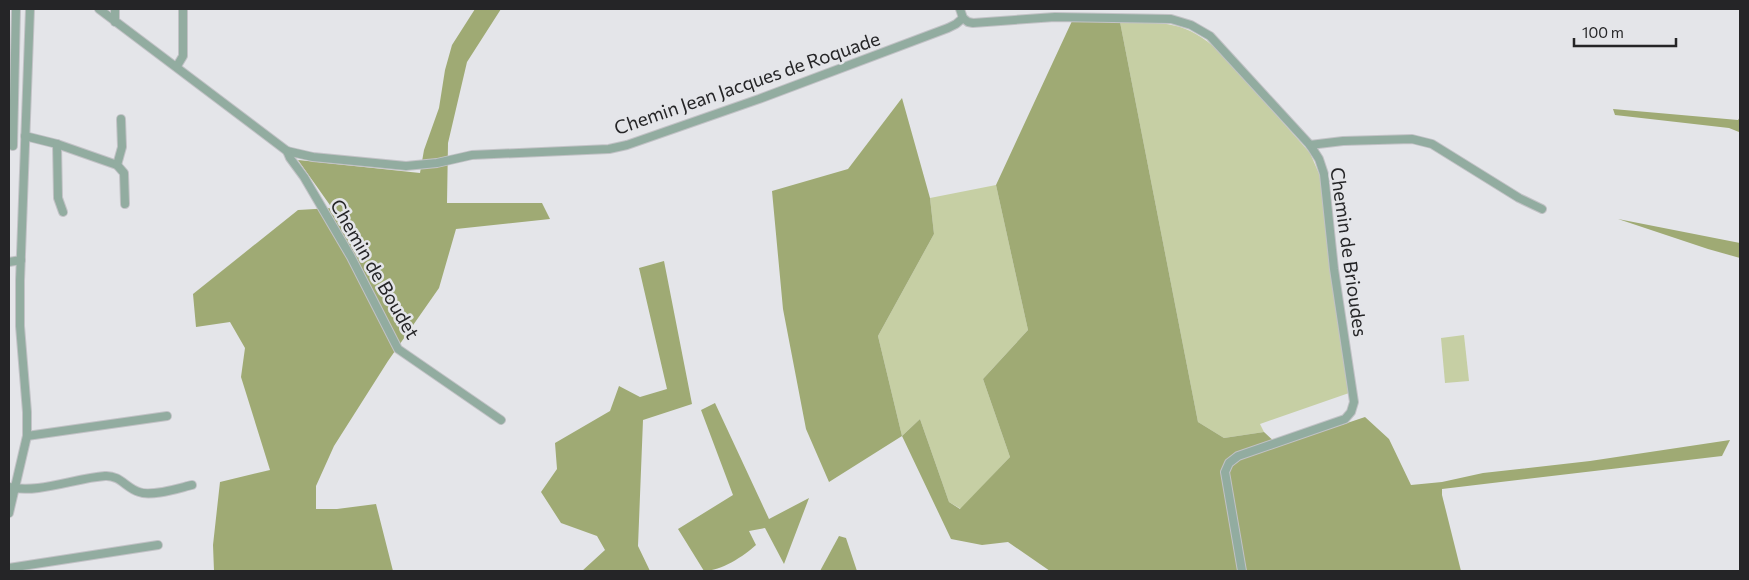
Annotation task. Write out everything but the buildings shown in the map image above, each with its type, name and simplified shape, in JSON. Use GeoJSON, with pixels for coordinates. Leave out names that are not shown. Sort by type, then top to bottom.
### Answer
{"type":"FeatureCollection","features":[{"type":"Feature","properties":{"kind":"street"},"geometry":{"type":"LineString","coordinates":[[11,142],[16,9]]}},
{"type":"Feature","properties":{"kind":"street"},"geometry":{"type":"LineString","coordinates":[[9,512],[12,488],[27,436],[27,412],[20,326],[30,9]]}},
{"type":"Feature","properties":{"kind":"street","name":"Chemin Jean Jacques de Roquade"},"geometry":{"type":"LineString","coordinates":[[99,9],[177,66],[287,152],[313,157],[406,166],[437,164],[472,155],[610,149],[636,142],[836,70],[948,28],[963,18]]}},
{"type":"Feature","properties":{"kind":"street"},"geometry":{"type":"LineString","coordinates":[[115,22],[116,9]]}},
{"type":"Feature","properties":{"kind":"street"},"geometry":{"type":"LineString","coordinates":[[177,66],[183,56],[184,9]]}},
{"type":"Feature","properties":{"kind":"street"},"geometry":{"type":"LineString","coordinates":[[960,9],[963,18]]}},
{"type":"Feature","properties":{"kind":"street","name":"Chemin de Brioudes"},"geometry":{"type":"LineString","coordinates":[[963,18],[973,23],[1055,17],[1150,18],[1171,19],[1192,25],[1210,36],[1310,145],[1319,159],[1324,174],[1334,269],[1354,402],[1351,412],[1345,419],[1238,456],[1229,463],[1225,472],[1242,571]]}},
{"type":"Feature","properties":{"kind":"street"},"geometry":{"type":"LineString","coordinates":[[117,165],[122,147],[121,119]]}},
{"type":"Feature","properties":{"kind":"street"},"geometry":{"type":"LineString","coordinates":[[11,142],[25,137],[57,144],[117,165],[124,173],[125,204]]}},
{"type":"Feature","properties":{"kind":"street"},"geometry":{"type":"LineString","coordinates":[[1310,145],[1343,141],[1412,139],[1432,144],[1519,198],[1542,209]]}},
{"type":"Feature","properties":{"kind":"street"},"geometry":{"type":"LineString","coordinates":[[11,142],[25,147]]}},
{"type":"Feature","properties":{"kind":"street"},"geometry":{"type":"LineString","coordinates":[[57,144],[58,198],[63,212]]}},
{"type":"Feature","properties":{"kind":"street","name":"Chemin de Boudet"},"geometry":{"type":"LineString","coordinates":[[287,152],[352,257],[398,349],[501,420]]}},
{"type":"Feature","properties":{"kind":"street"},"geometry":{"type":"LineString","coordinates":[[9,262],[21,260]]}},
{"type":"Feature","properties":{"kind":"street"},"geometry":{"type":"LineString","coordinates":[[27,436],[167,416]]}},
{"type":"Feature","properties":{"kind":"street"},"geometry":{"type":"LineString","coordinates":[[12,488],[44,486],[106,476],[117,478],[145,494],[192,485]]}},
{"type":"Feature","properties":{"kind":"street"},"geometry":{"type":"LineString","coordinates":[[9,568],[158,545]]}},
{"type":"Feature","properties":{"kind":"green space"},"geometry":{"type":"Polygon","coordinates":[[[475,9],[501,9],[467,62],[448,143],[447,203],[542,203],[550,219],[456,229],[439,288],[388,361],[334,446],[316,486],[316,509],[337,509],[376,504],[393,571],[214,571],[213,545],[220,482],[270,470],[241,377],[245,348],[230,322],[196,327],[193,294],[298,210],[332,208],[298,160],[420,173],[424,150],[439,108],[445,70],[452,45],[475,9]]]}},
{"type":"Feature","properties":{"kind":"green space"},"geometry":{"type":"Polygon","coordinates":[[[1072,21],[1120,22],[1198,422],[1224,438],[1264,432],[1279,446],[1365,417],[1389,439],[1411,485],[1442,482],[1483,473],[1590,461],[1730,440],[1722,456],[1442,489],[1461,571],[1050,571],[1008,542],[982,545],[951,539],[902,436],[920,419],[949,502],[960,509],[1010,457],[983,379],[1028,330],[996,185],[1072,21]]]}},
{"type":"Feature","properties":{"kind":"green space"},"geometry":{"type":"Polygon","coordinates":[[[1120,22],[1174,25],[1196,34],[1208,42],[1220,52],[1310,153],[1320,176],[1329,260],[1349,393],[1260,424],[1264,432],[1224,438],[1198,422],[1120,22]]]}},
{"type":"Feature","properties":{"kind":"green space"},"geometry":{"type":"Polygon","coordinates":[[[902,98],[930,198],[934,234],[878,336],[902,436],[829,482],[806,429],[783,309],[772,191],[848,169],[902,98]]]}},
{"type":"Feature","properties":{"kind":"green space"},"geometry":{"type":"Polygon","coordinates":[[[1613,109],[1738,120],[1740,117],[1740,137],[1739,132],[1729,128],[1615,115],[1613,109]]]}},
{"type":"Feature","properties":{"kind":"green space"},"geometry":{"type":"Polygon","coordinates":[[[996,185],[1028,330],[983,379],[1010,457],[961,509],[949,502],[920,419],[902,436],[878,336],[934,234],[930,198],[996,185]]]}},
{"type":"Feature","properties":{"kind":"green space"},"geometry":{"type":"Polygon","coordinates":[[[1618,219],[1740,243],[1740,258],[1708,249],[1618,219]]]}},
{"type":"Feature","properties":{"kind":"green space"},"geometry":{"type":"Polygon","coordinates":[[[664,261],[692,404],[643,420],[638,546],[650,571],[582,571],[605,550],[597,536],[561,523],[541,492],[557,469],[555,443],[610,411],[619,386],[640,397],[667,389],[639,268],[664,261]]]}},
{"type":"Feature","properties":{"kind":"green space"},"geometry":{"type":"Polygon","coordinates":[[[1464,335],[1469,381],[1445,383],[1441,338],[1464,335]]]}},
{"type":"Feature","properties":{"kind":"green space"},"geometry":{"type":"Polygon","coordinates":[[[715,403],[769,519],[809,498],[784,564],[765,528],[749,531],[756,545],[745,554],[725,566],[704,571],[678,529],[733,495],[701,410],[715,403]]]}},
{"type":"Feature","properties":{"kind":"green space"},"geometry":{"type":"Polygon","coordinates":[[[839,536],[846,538],[857,571],[820,571],[839,536]]]}}]}
